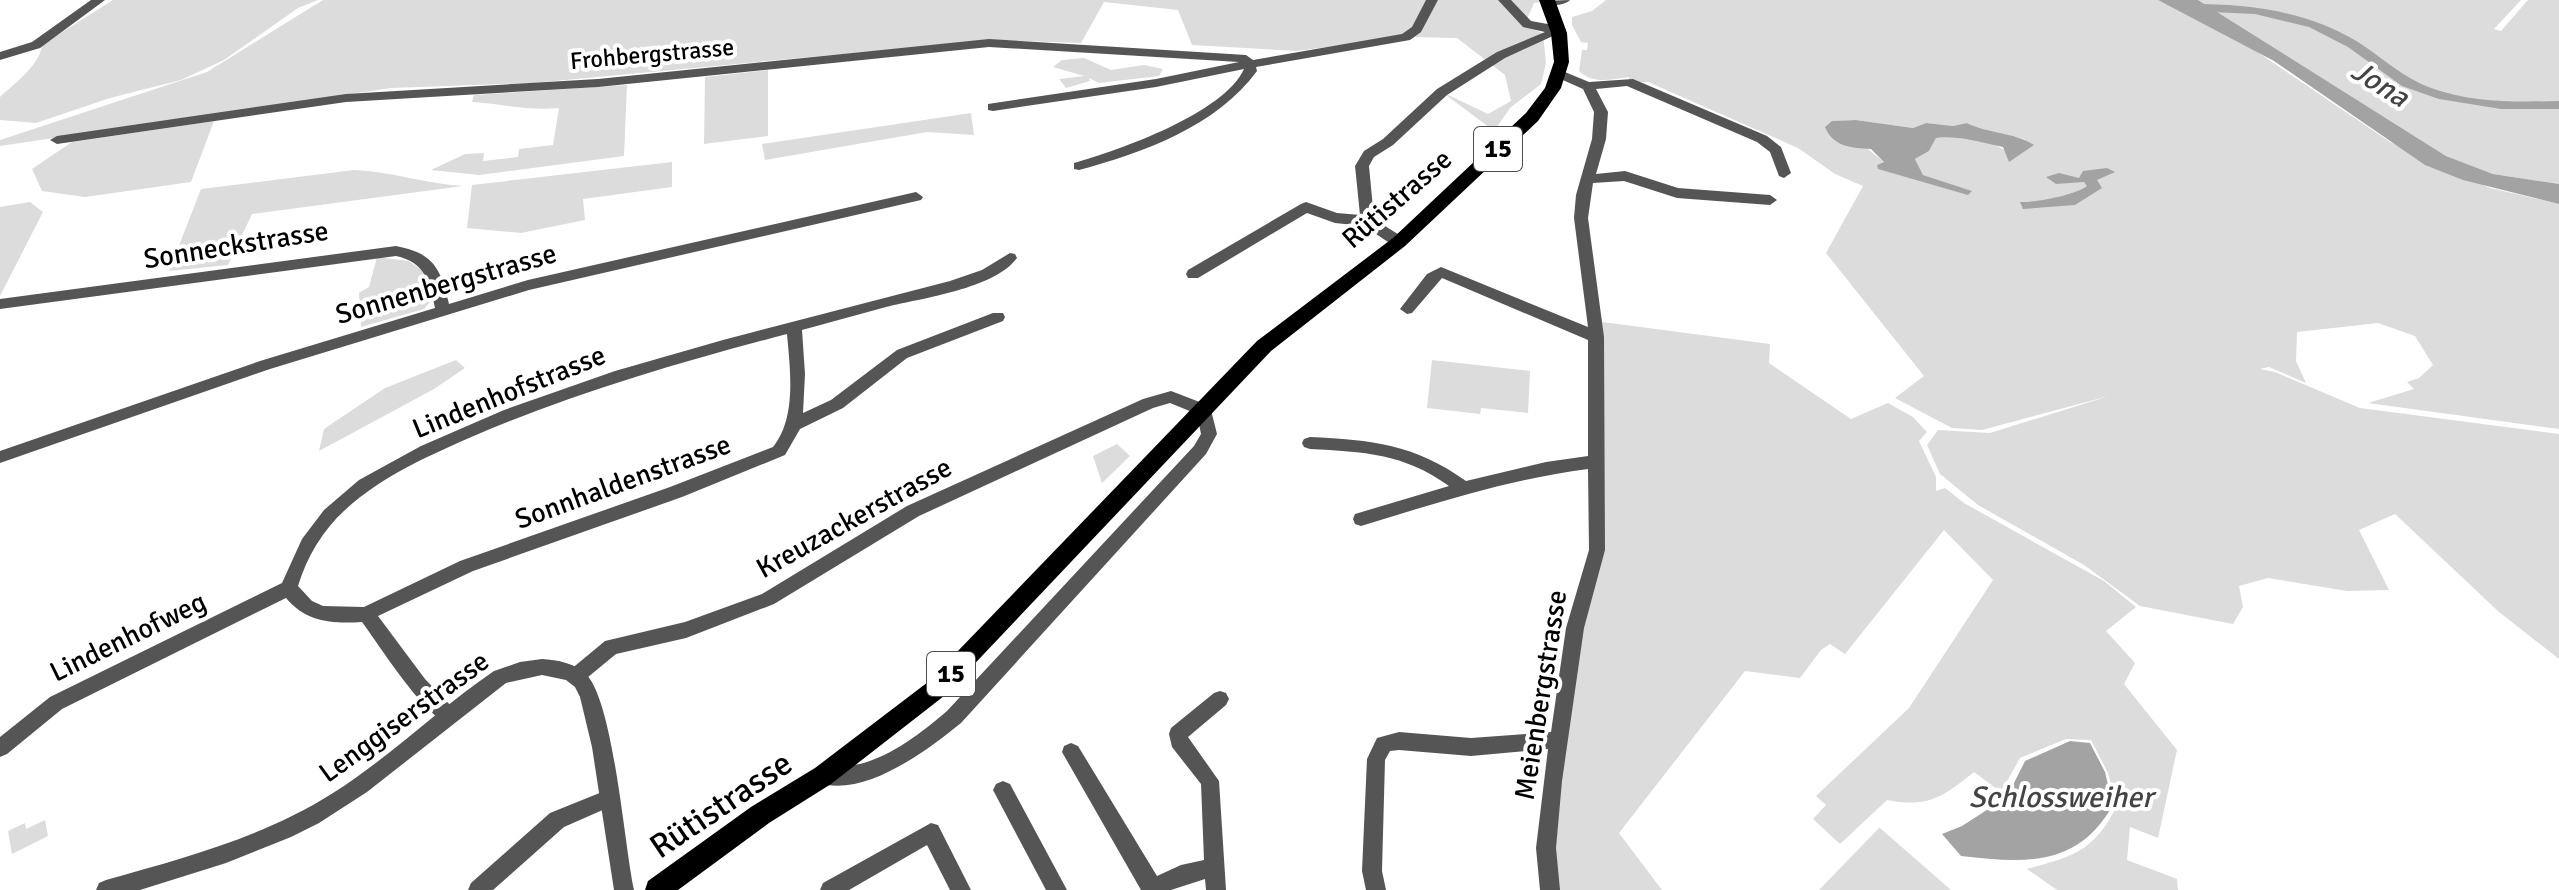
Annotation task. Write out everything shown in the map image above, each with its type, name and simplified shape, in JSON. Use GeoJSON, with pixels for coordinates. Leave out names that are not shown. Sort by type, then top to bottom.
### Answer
{"type":"FeatureCollection","features":[{"type":"Feature","properties":{"kind":"main road","name":"Rütistrasse"},"geometry":{"type":"LineString","coordinates":[[657,890],[734,832],[823,776],[884,732],[946,680],[1283,329],[1399,242],[1532,117],[1552,94],[1560,74],[1563,55],[1553,0]]}},
{"type":"Feature","properties":{"kind":"street"},"geometry":{"type":"LineString","coordinates":[[0,56],[36,45],[99,0]]}},
{"type":"Feature","properties":{"kind":"street","name":"Frohbergstrasse"},"geometry":{"type":"LineString","coordinates":[[993,107],[1108,91],[1406,37],[1417,29],[1432,0]]}},
{"type":"Feature","properties":{"kind":"street"},"geometry":{"type":"LineString","coordinates":[[1504,0],[1527,24],[1560,30]]}},
{"type":"Feature","properties":{"kind":"street"},"geometry":{"type":"LineString","coordinates":[[1367,221],[1362,166],[1369,154],[1388,142],[1442,92],[1475,70],[1501,55],[1560,30]]}},
{"type":"Feature","properties":{"kind":"street","name":"Frohbergstrasse"},"geometry":{"type":"LineString","coordinates":[[57,140],[346,98],[598,83],[989,43],[1246,59],[1250,65]]}},
{"type":"Feature","properties":{"kind":"street"},"geometry":{"type":"LineString","coordinates":[[1079,166],[1147,142],[1219,103],[1247,79],[1250,65]]}},
{"type":"Feature","properties":{"kind":"street"},"geometry":{"type":"LineString","coordinates":[[1560,74],[1588,86],[1628,82],[1663,95],[1762,139],[1776,150],[1784,173]]}},
{"type":"Feature","properties":{"kind":"street","name":"Meienbergstrasse"},"geometry":{"type":"LineString","coordinates":[[1550,890],[1546,848],[1559,740],[1575,628],[1597,550],[1596,337],[1581,218],[1587,179],[1599,139],[1601,112],[1588,86]]}},
{"type":"Feature","properties":{"kind":"street"},"geometry":{"type":"LineString","coordinates":[[1587,179],[1625,176],[1677,193],[1770,200]]}},
{"type":"Feature","properties":{"kind":"street","name":"Sonnenbergstrasse"},"geometry":{"type":"LineString","coordinates":[[0,457],[251,369],[443,310],[578,272],[916,197]]}},
{"type":"Feature","properties":{"kind":"street"},"geometry":{"type":"LineString","coordinates":[[1193,274],[1306,207],[1335,218],[1367,221],[1399,242]]}},
{"type":"Feature","properties":{"kind":"street","name":"Sonneckstrasse"},"geometry":{"type":"LineString","coordinates":[[0,304],[396,251],[424,258],[433,267],[443,310]]}},
{"type":"Feature","properties":{"kind":"street","name":"Lindenhofstrasse"},"geometry":{"type":"LineString","coordinates":[[289,588],[306,548],[329,514],[359,491],[419,454],[515,411],[607,378],[938,288],[998,268],[1010,258]]}},
{"type":"Feature","properties":{"kind":"street"},"geometry":{"type":"LineString","coordinates":[[1407,309],[1432,278],[1441,272],[1596,337]]}},
{"type":"Feature","properties":{"kind":"street"},"geometry":{"type":"LineString","coordinates":[[794,327],[797,373],[793,425],[837,404],[902,354],[998,317]]}},
{"type":"Feature","properties":{"kind":"street","name":"Kreuzackerstrasse"},"geometry":{"type":"LineString","coordinates":[[576,676],[611,647],[686,630],[768,599],[913,511],[1165,398],[1184,400],[1204,410]]}},
{"type":"Feature","properties":{"kind":"street","name":"Rütistrasse"},"geometry":{"type":"LineString","coordinates":[[823,776],[847,778],[896,758],[927,740],[954,717],[1200,450],[1209,434],[1204,410]]}},
{"type":"Feature","properties":{"kind":"street","name":"Sonnhaldenstrasse"},"geometry":{"type":"LineString","coordinates":[[366,614],[435,579],[752,463],[785,446],[793,425]]}},
{"type":"Feature","properties":{"kind":"street"},"geometry":{"type":"LineString","coordinates":[[1310,443],[1399,450],[1425,460],[1464,488]]}},
{"type":"Feature","properties":{"kind":"street"},"geometry":{"type":"LineString","coordinates":[[1361,519],[1464,488],[1546,468],[1595,462]]}},
{"type":"Feature","properties":{"kind":"street"},"geometry":{"type":"LineString","coordinates":[[289,588],[307,610],[330,616],[366,614],[419,685],[447,715]]}},
{"type":"Feature","properties":{"kind":"street","name":"Lindenhofweg"},"geometry":{"type":"LineString","coordinates":[[0,748],[56,703],[289,588]]}},
{"type":"Feature","properties":{"kind":"street","name":"Lenggiserstrasse"},"geometry":{"type":"LineString","coordinates":[[106,890],[151,883],[269,838],[311,817],[363,784],[447,715],[500,677],[524,669],[549,667],[576,676]]}},
{"type":"Feature","properties":{"kind":"street"},"geometry":{"type":"LineString","coordinates":[[576,676],[593,704],[624,890]]}},
{"type":"Feature","properties":{"kind":"street"},"geometry":{"type":"LineString","coordinates":[[1071,752],[1152,890],[1184,872],[1215,880],[1210,781],[1179,741],[1178,734],[1220,699]]}},
{"type":"Feature","properties":{"kind":"street"},"geometry":{"type":"LineString","coordinates":[[1376,890],[1372,871],[1376,759],[1384,744],[1399,741],[1471,747],[1559,740]]}},
{"type":"Feature","properties":{"kind":"street"},"geometry":{"type":"LineString","coordinates":[[1003,790],[1057,890]]}},
{"type":"Feature","properties":{"kind":"street"},"geometry":{"type":"LineString","coordinates":[[478,890],[557,820],[607,799]]}},
{"type":"Feature","properties":{"kind":"street"},"geometry":{"type":"LineString","coordinates":[[830,890],[931,832],[961,890]]}},
{"type":"Feature","properties":{"kind":"shaded area"},"geometry":{"type":"Polygon","coordinates":[[[113,0],[318,0],[298,8],[224,60],[181,80],[110,98],[36,123],[0,120],[0,97],[32,67],[42,45],[113,0]]]}},
{"type":"Feature","properties":{"kind":"shaded area"},"geometry":{"type":"Polygon","coordinates":[[[323,0],[1548,1],[1534,3],[1524,26],[1543,33],[1546,63],[1541,84],[1510,108],[1494,131],[1442,92],[1488,114],[1511,101],[1505,75],[1457,38],[1406,37],[1296,51],[1192,45],[1178,10],[1104,2],[1081,43],[993,40],[533,83],[391,88],[0,146],[0,140],[207,72],[323,0]]]}},
{"type":"Feature","properties":{"kind":"shaded area"},"geometry":{"type":"Polygon","coordinates":[[[1606,0],[2158,0],[2250,47],[2390,142],[2490,188],[2559,204],[2559,429],[2368,403],[2414,389],[2407,382],[2419,378],[2433,365],[2415,336],[2378,323],[2297,332],[2296,361],[2306,383],[2269,367],[2260,369],[2275,372],[2360,408],[2559,434],[2559,659],[2499,612],[2395,514],[2359,530],[2389,590],[2347,591],[2268,578],[2239,586],[2243,607],[2233,624],[2140,606],[2084,565],[1978,505],[1940,474],[1927,445],[1938,430],[1990,433],[2109,396],[1982,430],[1952,428],[1895,398],[1924,376],[1826,253],[1863,186],[1835,174],[1798,148],[1648,82],[1628,82],[1629,77],[1602,80],[1585,75],[1579,71],[1582,50],[1587,50],[1588,43],[1581,42],[1572,25],[1572,17],[1592,11],[1606,0]],[[1856,120],[1833,121],[1884,162],[1877,165],[1971,191],[1923,175],[1915,159],[1929,151],[1936,138],[1987,142],[2014,157],[2025,139],[1984,132],[1967,123],[1953,126],[1926,123],[1913,128],[1856,120]]]}},
{"type":"Feature","properties":{"kind":"shaded area"},"geometry":{"type":"Polygon","coordinates":[[[2198,0],[2521,0],[2494,29],[2501,31],[2528,0],[2559,0],[2559,184],[2493,174],[2446,156],[2198,0]]]}},
{"type":"Feature","properties":{"kind":"shaded area"},"geometry":{"type":"Polygon","coordinates":[[[1084,58],[1111,70],[1144,65],[1163,69],[1159,76],[1099,83],[1089,78],[1090,81],[1066,88],[1059,79],[1084,76],[1053,67],[1062,60],[1084,58]]]}},
{"type":"Feature","properties":{"kind":"shaded area"},"geometry":{"type":"Polygon","coordinates":[[[768,70],[768,136],[704,144],[705,77],[768,70]]]}},
{"type":"Feature","properties":{"kind":"shaded area"},"geometry":{"type":"Polygon","coordinates":[[[627,85],[624,156],[479,175],[431,170],[465,154],[484,153],[483,161],[518,157],[519,149],[553,145],[559,108],[472,102],[474,95],[627,85]]]}},
{"type":"Feature","properties":{"kind":"shaded area"},"geometry":{"type":"Polygon","coordinates":[[[971,113],[974,135],[927,132],[765,160],[762,144],[971,113]]]}},
{"type":"Feature","properties":{"kind":"shaded area"},"geometry":{"type":"Polygon","coordinates":[[[214,121],[191,182],[85,197],[42,191],[32,169],[72,142],[214,121]]]}},
{"type":"Feature","properties":{"kind":"shaded area"},"geometry":{"type":"Polygon","coordinates":[[[672,162],[672,187],[583,199],[585,220],[521,233],[467,228],[472,185],[672,162]]]}},
{"type":"Feature","properties":{"kind":"shaded area"},"geometry":{"type":"Polygon","coordinates":[[[354,170],[463,186],[252,214],[228,265],[169,271],[201,189],[354,170]]]}},
{"type":"Feature","properties":{"kind":"shaded area"},"geometry":{"type":"Polygon","coordinates":[[[30,202],[43,212],[0,296],[0,207],[30,202]]]}},
{"type":"Feature","properties":{"kind":"shaded area"},"geometry":{"type":"Polygon","coordinates":[[[377,257],[409,261],[424,272],[430,302],[424,309],[361,327],[359,293],[369,287],[377,257]]]}},
{"type":"Feature","properties":{"kind":"shaded area"},"geometry":{"type":"Polygon","coordinates":[[[1595,321],[1770,344],[1769,363],[1851,419],[1888,403],[1913,417],[1927,432],[1919,441],[1936,477],[1936,491],[1945,488],[1964,503],[2104,581],[2136,607],[2106,631],[2135,663],[2124,684],[2177,750],[2158,838],[2130,827],[2127,860],[2177,879],[2178,890],[2057,890],[2027,869],[2081,850],[2099,833],[2117,806],[2108,773],[2091,740],[2066,739],[2020,758],[2001,792],[1974,772],[1934,798],[1914,803],[1887,800],[1840,844],[1813,819],[1826,805],[1816,796],[1909,708],[1993,580],[1944,530],[1845,654],[1830,644],[1821,650],[1800,678],[1745,671],[1619,833],[1662,890],[1550,890],[1553,781],[1597,550],[1595,321]]]}},
{"type":"Feature","properties":{"kind":"shaded area"},"geometry":{"type":"Polygon","coordinates":[[[456,360],[465,368],[434,389],[319,451],[324,429],[385,388],[456,360]]]}},
{"type":"Feature","properties":{"kind":"shaded area"},"geometry":{"type":"Polygon","coordinates":[[[1432,360],[1530,371],[1528,413],[1481,408],[1480,414],[1427,408],[1432,360]]]}},
{"type":"Feature","properties":{"kind":"shaded area"},"geometry":{"type":"Polygon","coordinates":[[[1117,444],[1130,456],[1102,483],[1093,456],[1117,444]]]}},
{"type":"Feature","properties":{"kind":"shaded area"},"geometry":{"type":"Polygon","coordinates":[[[45,820],[48,836],[12,854],[8,831],[25,823],[26,829],[45,820]]]}},
{"type":"Feature","properties":{"kind":"shaded area"},"geometry":{"type":"Polygon","coordinates":[[[1880,828],[1951,890],[1819,890],[1880,828]]]}},
{"type":"Feature","properties":{"kind":"water"},"geometry":{"type":"Polygon","coordinates":[[[2158,0],[2198,0],[2446,156],[2493,174],[2559,184],[2559,204],[2463,180],[2425,165],[2274,61],[2158,0]]]}},
{"type":"Feature","properties":{"kind":"water"},"geometry":{"type":"Polygon","coordinates":[[[1856,120],[1913,128],[1926,123],[1953,126],[1967,123],[2034,145],[2009,162],[2003,147],[1962,139],[1936,138],[1929,151],[1915,159],[1923,175],[1972,191],[1968,195],[1878,169],[1877,165],[1884,162],[1871,149],[1850,147],[1838,142],[1825,127],[1832,121],[1856,120]]]}},
{"type":"Feature","properties":{"kind":"water"},"geometry":{"type":"Polygon","coordinates":[[[2107,168],[2115,172],[2097,180],[2102,188],[2075,205],[2023,209],[2020,202],[2054,198],[2087,186],[2084,182],[2056,184],[2046,177],[2059,173],[2079,178],[2083,171],[2107,168]]]}},
{"type":"Feature","properties":{"kind":"water","name":"Schlossweiher"},"geometry":{"type":"Polygon","coordinates":[[[2070,741],[2090,743],[2105,772],[2113,805],[2099,826],[2083,841],[2048,857],[2007,860],[1961,856],[1942,834],[1962,826],[2007,797],[2025,761],[2070,741]]]}},
{"type":"Feature","properties":{"kind":"waterway","name":"Jona"},"geometry":{"type":"LineString","coordinates":[[2192,8],[2255,11],[2314,25],[2352,44],[2407,83],[2443,96],[2501,105],[2559,105]]}}]}
